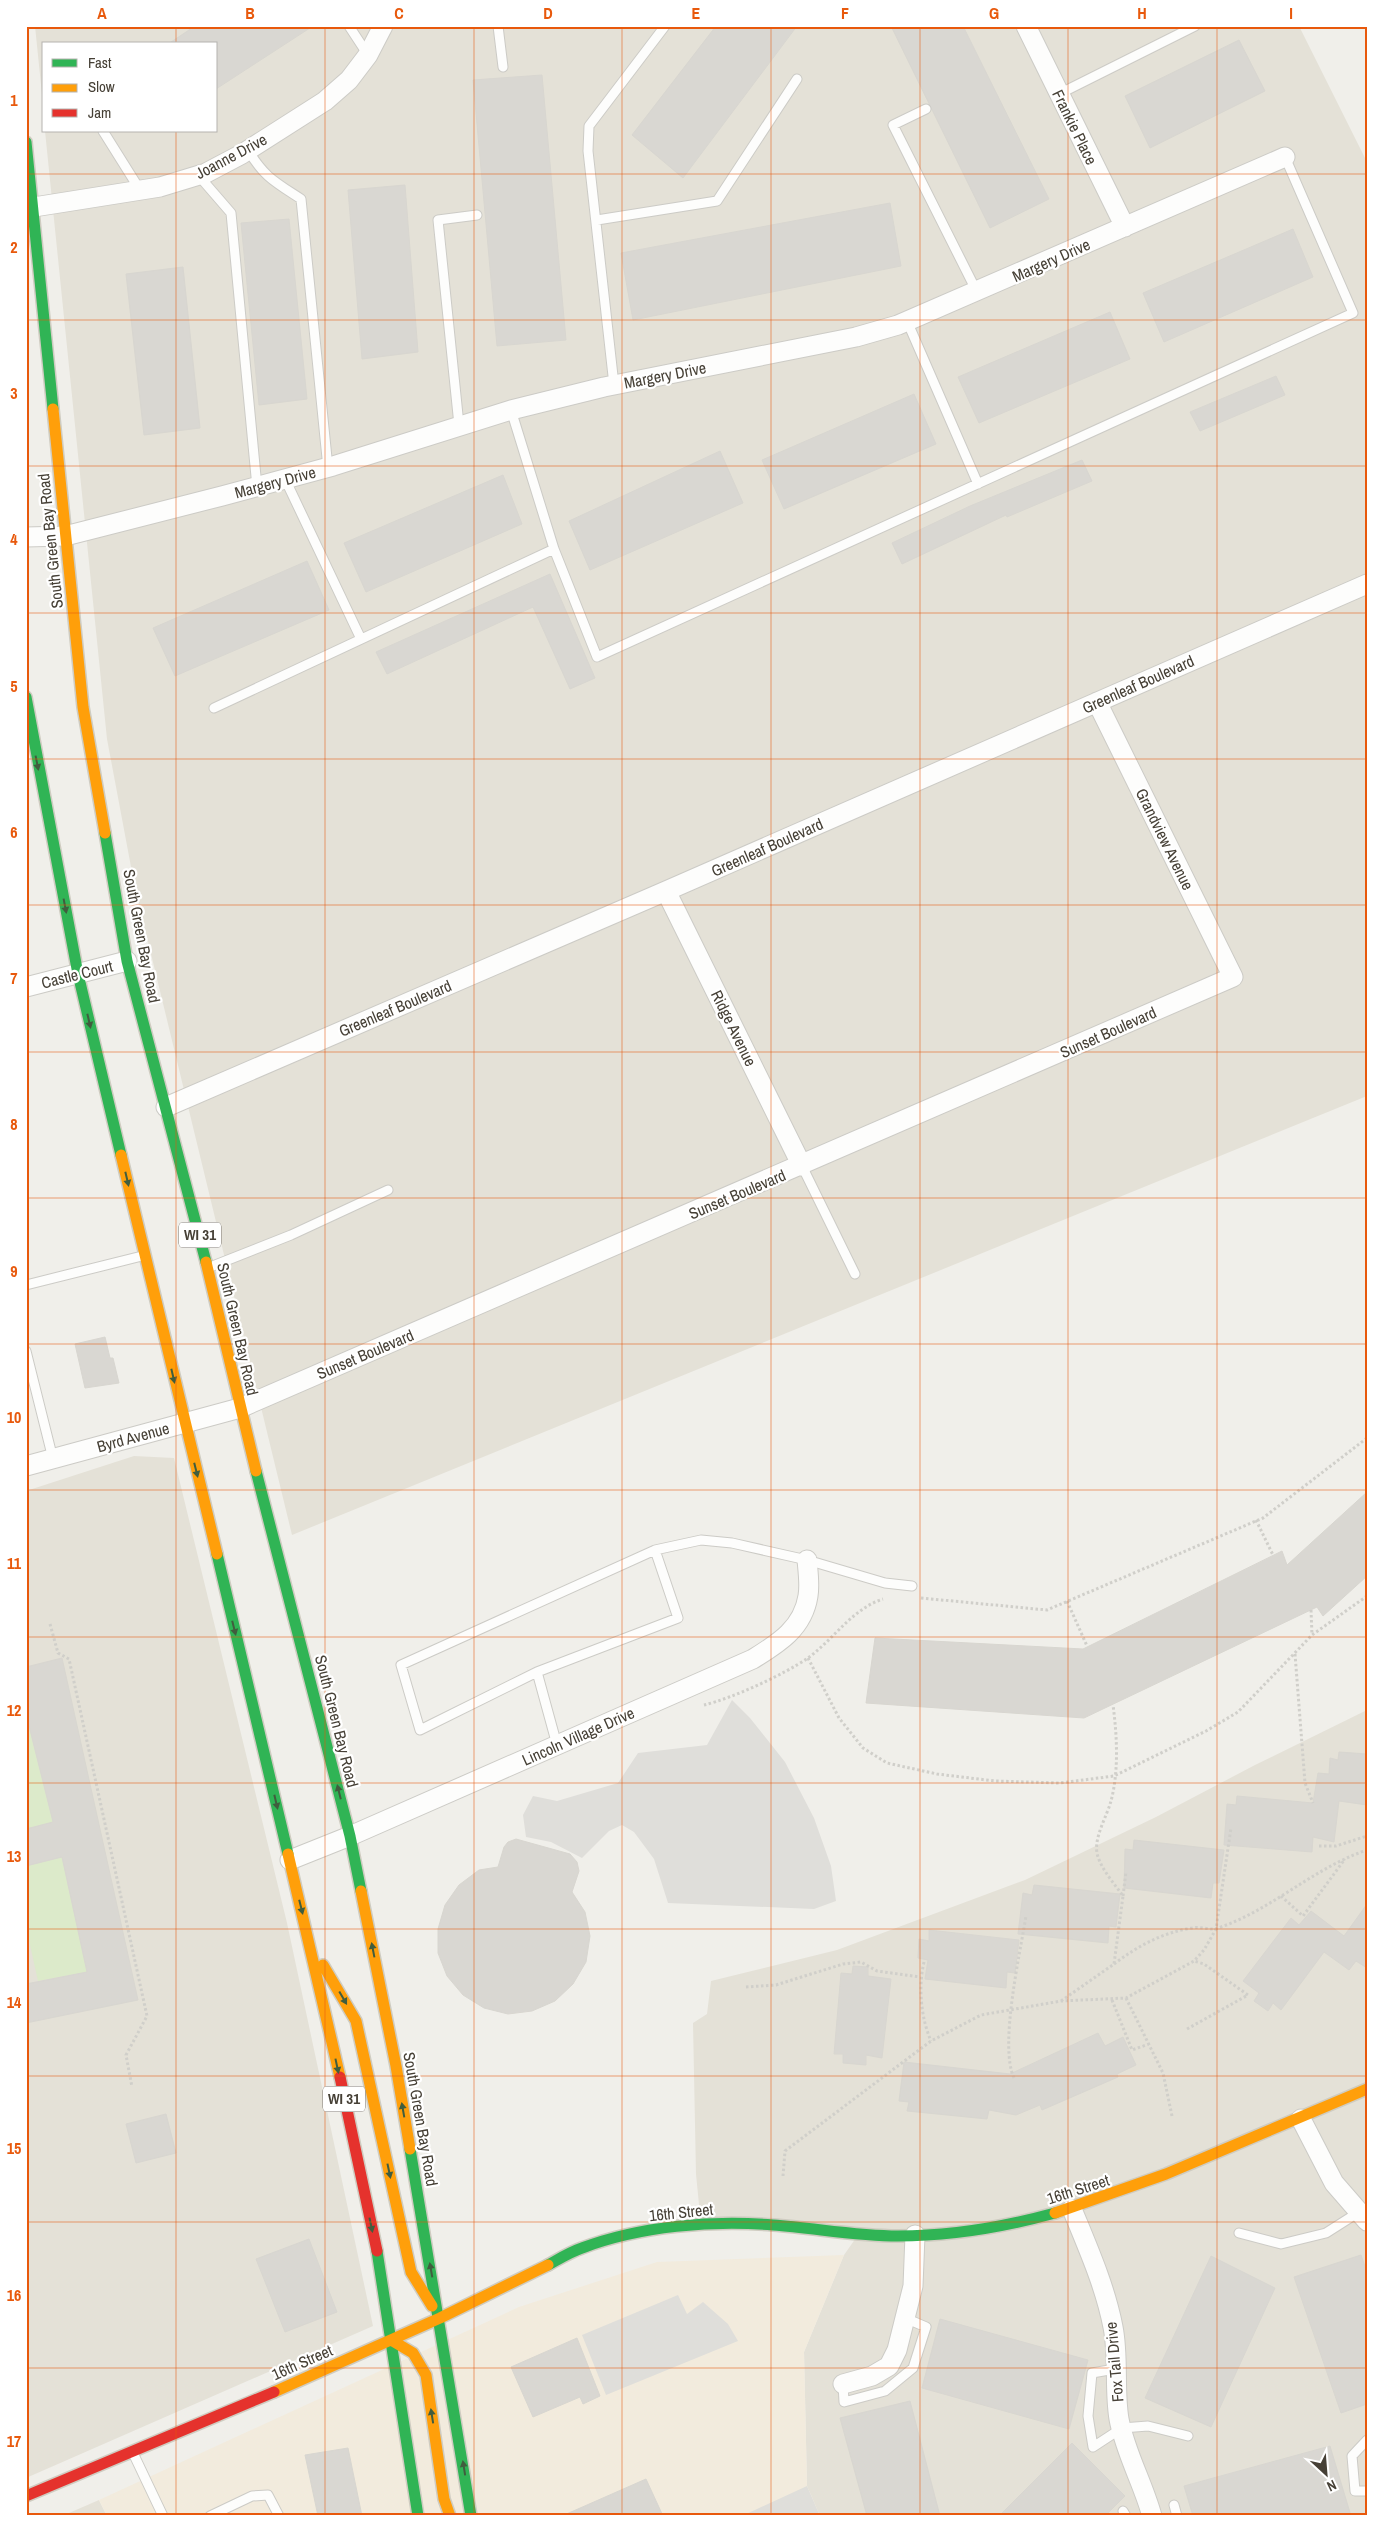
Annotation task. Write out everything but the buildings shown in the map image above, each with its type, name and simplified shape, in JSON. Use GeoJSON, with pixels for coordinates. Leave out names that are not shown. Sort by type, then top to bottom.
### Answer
{"type":"FeatureCollection","features":[{"type":"Feature","properties":{"kind":"main road","name":"South Green Bay Road"},"geometry":{"type":"LineString","coordinates":[[26,142],[34,206],[82,707],[127,961],[166,1107],[240,1408],[350,1836],[396,2066],[440,2318],[471,2516]]}},
{"type":"Feature","properties":{"kind":"main road","name":"WI 31"},"geometry":{"type":"LineString","coordinates":[[26,697],[78,974],[309,1941],[380,2265],[418,2516]]}},
{"type":"Feature","properties":{"kind":"main road"},"geometry":{"type":"LineString","coordinates":[[309,1941],[356,2021],[411,2272],[440,2318]]}},
{"type":"Feature","properties":{"kind":"main road","name":"16th Street"},"geometry":{"type":"LineString","coordinates":[[26,2496],[133,2452],[391,2340],[440,2318],[581,2248],[646,2232],[701,2225],[760,2224],[859,2235],[915,2235],[990,2228],[1027,2221],[1072,2209],[1130,2188],[1301,2119],[1367,2089]]}},
{"type":"Feature","properties":{"kind":"main road"},"geometry":{"type":"LineString","coordinates":[[391,2340],[408,2346],[419,2358],[426,2375],[444,2499],[450,2516]]}},
{"type":"Feature","properties":{"kind":"street","name":"Joanne Drive"},"geometry":{"type":"LineString","coordinates":[[34,206],[167,186],[199,176],[248,150],[325,101],[349,80],[368,55],[383,26]]}},
{"type":"Feature","properties":{"kind":"street","name":"Frankie Place"},"geometry":{"type":"LineString","coordinates":[[1026,26],[1125,227]]}},
{"type":"Feature","properties":{"kind":"street","name":"Margery Drive"},"geometry":{"type":"LineString","coordinates":[[26,537],[65,536],[328,468],[460,424],[614,385],[856,337],[907,321],[977,293],[1285,157]]}},
{"type":"Feature","properties":{"kind":"street","name":"Greenleaf Boulevard"},"geometry":{"type":"LineString","coordinates":[[166,1107],[666,891],[1367,584]]}},
{"type":"Feature","properties":{"kind":"street","name":"Grandview Avenue"},"geometry":{"type":"LineString","coordinates":[[1098,702],[1233,977]]}},
{"type":"Feature","properties":{"kind":"street","name":"Ridge Avenue"},"geometry":{"type":"LineString","coordinates":[[666,891],[802,1166]]}},
{"type":"Feature","properties":{"kind":"street","name":"Castle Court"},"geometry":{"type":"LineString","coordinates":[[26,987],[127,961]]}},
{"type":"Feature","properties":{"kind":"street","name":"Sunset Boulevard"},"geometry":{"type":"LineString","coordinates":[[240,1408],[802,1166],[1233,977]]}},
{"type":"Feature","properties":{"kind":"street","name":"Byrd Avenue"},"geometry":{"type":"LineString","coordinates":[[26,1466],[240,1408]]}},
{"type":"Feature","properties":{"kind":"street","name":"Lincoln Village Drive"},"geometry":{"type":"LineString","coordinates":[[290,1860],[350,1836],[754,1659],[786,1638],[801,1615],[808,1596],[807,1560]]}},
{"type":"Feature","properties":{"kind":"street"},"geometry":{"type":"LineString","coordinates":[[1301,2119],[1334,2182],[1363,2216]]}},
{"type":"Feature","properties":{"kind":"street","name":"Fox Tail Drive"},"geometry":{"type":"LineString","coordinates":[[1072,2209],[1101,2283],[1114,2329],[1115,2369],[1122,2428],[1132,2460],[1146,2490],[1152,2516]]}},
{"type":"Feature","properties":{"kind":"street"},"geometry":{"type":"LineString","coordinates":[[843,2384],[872,2376],[889,2366],[897,2350],[913,2286],[915,2235]]}},
{"type":"Feature","properties":{"kind":"lane"},"geometry":{"type":"LineString","coordinates":[[350,26],[368,55]]}},
{"type":"Feature","properties":{"kind":"lane"},"geometry":{"type":"LineString","coordinates":[[498,26],[503,67]]}},
{"type":"Feature","properties":{"kind":"lane"},"geometry":{"type":"LineString","coordinates":[[614,385],[588,152],[589,126],[664,26]]}},
{"type":"Feature","properties":{"kind":"lane"},"geometry":{"type":"LineString","coordinates":[[1059,94],[1195,26]]}},
{"type":"Feature","properties":{"kind":"lane"},"geometry":{"type":"LineString","coordinates":[[597,220],[717,200],[797,79]]}},
{"type":"Feature","properties":{"kind":"lane"},"geometry":{"type":"LineString","coordinates":[[926,109],[893,125],[977,293]]}},
{"type":"Feature","properties":{"kind":"lane"},"geometry":{"type":"LineString","coordinates":[[104,132],[140,190]]}},
{"type":"Feature","properties":{"kind":"lane"},"geometry":{"type":"LineString","coordinates":[[248,150],[260,170],[301,199],[328,468]]}},
{"type":"Feature","properties":{"kind":"lane"},"geometry":{"type":"LineString","coordinates":[[511,410],[554,549],[598,657],[1353,313],[1285,157]]}},
{"type":"Feature","properties":{"kind":"lane"},"geometry":{"type":"LineString","coordinates":[[199,176],[231,213],[257,486]]}},
{"type":"Feature","properties":{"kind":"lane"},"geometry":{"type":"LineString","coordinates":[[460,424],[438,220],[477,215]]}},
{"type":"Feature","properties":{"kind":"lane"},"geometry":{"type":"LineString","coordinates":[[907,321],[978,484]]}},
{"type":"Feature","properties":{"kind":"lane"},"geometry":{"type":"LineString","coordinates":[[284,479],[361,639]]}},
{"type":"Feature","properties":{"kind":"lane"},"geometry":{"type":"LineString","coordinates":[[214,708],[554,549]]}},
{"type":"Feature","properties":{"kind":"lane"},"geometry":{"type":"LineString","coordinates":[[802,1166],[855,1274]]}},
{"type":"Feature","properties":{"kind":"lane"},"geometry":{"type":"LineString","coordinates":[[207,1268],[291,1235],[388,1190]]}},
{"type":"Feature","properties":{"kind":"lane"},"geometry":{"type":"LineString","coordinates":[[26,1284],[145,1256]]}},
{"type":"Feature","properties":{"kind":"lane"},"geometry":{"type":"LineString","coordinates":[[26,1351],[53,1458]]}},
{"type":"Feature","properties":{"kind":"lane"},"geometry":{"type":"LineString","coordinates":[[655,1550],[678,1618],[537,1672],[420,1730],[401,1665],[655,1550],[701,1540],[732,1543],[807,1560],[885,1584],[912,1586]]}},
{"type":"Feature","properties":{"kind":"lane"},"geometry":{"type":"LineString","coordinates":[[537,1672],[557,1745]]}},
{"type":"Feature","properties":{"kind":"lane"},"geometry":{"type":"LineString","coordinates":[[1239,2233],[1280,2244],[1326,2233],[1363,2216]]}},
{"type":"Feature","properties":{"kind":"lane"},"geometry":{"type":"LineString","coordinates":[[1115,2369],[1092,2373],[1088,2416],[1093,2447],[1122,2428],[1148,2426],[1188,2436]]}},
{"type":"Feature","properties":{"kind":"lane"},"geometry":{"type":"LineString","coordinates":[[1367,2440],[1352,2456],[1355,2491],[1367,2491]]}},
{"type":"Feature","properties":{"kind":"lane"},"geometry":{"type":"LineString","coordinates":[[133,2452],[163,2516]]}},
{"type":"Feature","properties":{"kind":"lane"},"geometry":{"type":"LineString","coordinates":[[210,2516],[252,2496],[268,2495],[279,2516]]}},
{"type":"Feature","properties":{"kind":"lane"},"geometry":{"type":"LineString","coordinates":[[1174,2505],[1177,2516]]}},
{"type":"Feature","properties":{"kind":"path"},"geometry":{"type":"LineString","coordinates":[[914,1597],[1047,1610],[1256,1520],[1367,1438]]}},
{"type":"Feature","properties":{"kind":"path"},"geometry":{"type":"LineString","coordinates":[[1256,1520],[1273,1555]]}},
{"type":"Feature","properties":{"kind":"path"},"geometry":{"type":"LineString","coordinates":[[808,1658],[839,1718],[863,1748],[887,1763],[937,1774],[995,1781],[1060,1783],[1114,1776],[1206,1731],[1238,1712],[1312,1635],[1367,1596]]}},
{"type":"Feature","properties":{"kind":"path"},"geometry":{"type":"LineString","coordinates":[[700,1705],[716,1702],[777,1676],[808,1658],[870,1603],[890,1597]]}},
{"type":"Feature","properties":{"kind":"path"},"geometry":{"type":"LineString","coordinates":[[1067,1601],[1088,1646]]}},
{"type":"Feature","properties":{"kind":"path"},"geometry":{"type":"LineString","coordinates":[[1311,1610],[1312,1635]]}},
{"type":"Feature","properties":{"kind":"path"},"geometry":{"type":"LineString","coordinates":[[50,1624],[58,1654],[69,1659],[147,2016],[126,2055],[132,2087]]}},
{"type":"Feature","properties":{"kind":"path"},"geometry":{"type":"LineString","coordinates":[[1295,1653],[1305,1783],[1313,1803]]}},
{"type":"Feature","properties":{"kind":"path"},"geometry":{"type":"LineString","coordinates":[[1113,1705],[1116,1731],[1112,1799],[1097,1846],[1097,1854],[1122,1896]]}},
{"type":"Feature","properties":{"kind":"path"},"geometry":{"type":"LineString","coordinates":[[783,2176],[785,2151],[931,2041],[982,2014],[1061,2001],[1126,1998],[1194,1961],[1204,1950],[1216,1929],[1230,1828]]}},
{"type":"Feature","properties":{"kind":"path"},"geometry":{"type":"LineString","coordinates":[[1319,1846],[1336,1846],[1367,1836]]}},
{"type":"Feature","properties":{"kind":"path"},"geometry":{"type":"LineString","coordinates":[[1061,2001],[1152,1939],[1174,1931],[1202,1926],[1216,1929],[1282,1896],[1312,1876],[1347,1857],[1367,1850]]}},
{"type":"Feature","properties":{"kind":"path"},"geometry":{"type":"LineString","coordinates":[[1282,1896],[1303,1916],[1347,1857]]}},
{"type":"Feature","properties":{"kind":"path"},"geometry":{"type":"LineString","coordinates":[[1114,1964],[1126,1872]]}},
{"type":"Feature","properties":{"kind":"path"},"geometry":{"type":"LineString","coordinates":[[1014,2078],[1010,2070],[1009,2056],[1012,2008],[1026,1916]]}},
{"type":"Feature","properties":{"kind":"path"},"geometry":{"type":"LineString","coordinates":[[1187,2029],[1248,1995],[1204,1964],[1194,1961]]}},
{"type":"Feature","properties":{"kind":"path"},"geometry":{"type":"LineString","coordinates":[[746,1987],[776,1985],[842,1964],[861,1962],[878,1971],[920,1977]]}},
{"type":"Feature","properties":{"kind":"path"},"geometry":{"type":"LineString","coordinates":[[924,1962],[920,1977],[926,2029],[931,2041]]}},
{"type":"Feature","properties":{"kind":"path"},"geometry":{"type":"LineString","coordinates":[[1126,1998],[1163,2073],[1172,2116]]}},
{"type":"Feature","properties":{"kind":"path"},"geometry":{"type":"LineString","coordinates":[[1112,2000],[1132,2050],[1149,2044]]}},
{"type":"Feature","properties":{"kind":"shaded area"},"geometry":{"type":"Polygon","coordinates":[[[35,26],[1299,26],[1367,162],[1367,1096],[292,1535],[135,888],[107,739],[45,132],[218,132],[218,42],[42,42],[42,94],[35,26]]]}},
{"type":"Feature","properties":{"kind":"shaded area"},"geometry":{"type":"Polygon","coordinates":[[[134,1456],[174,1458],[287,1923],[373,2326],[26,2478],[26,1491],[134,1456]]]}},
{"type":"Feature","properties":{"kind":"shaded area"},"geometry":{"type":"Polygon","coordinates":[[[732,1700],[750,1718],[785,1762],[814,1818],[831,1866],[836,1901],[814,1909],[668,1903],[654,1859],[634,1832],[622,1825],[609,1831],[582,1858],[551,1842],[526,1837],[523,1815],[533,1796],[557,1801],[618,1783],[638,1753],[707,1745],[732,1700]]]}},
{"type":"Feature","properties":{"kind":"shaded area"},"geometry":{"type":"Polygon","coordinates":[[[1367,1710],[1367,2516],[820,2516],[807,2486],[804,2352],[844,2255],[858,2235],[701,2225],[696,2174],[693,2023],[707,2014],[711,1981],[837,1950],[1025,1880],[1156,1817],[1255,1765],[1367,1710]]]}},
{"type":"Feature","properties":{"kind":"shaded area"},"geometry":{"type":"Polygon","coordinates":[[[844,2255],[804,2352],[807,2486],[820,2516],[107,2516],[99,2500],[519,2307],[657,2262],[844,2255]]]}},
{"type":"Feature","properties":{"kind":"shaded area"},"geometry":{"type":"Polygon","coordinates":[[[678,2295],[687,2314],[703,2302],[728,2324],[738,2341],[606,2395],[582,2335],[678,2295]]]}},
{"type":"Feature","properties":{"kind":"shaded area"},"geometry":{"type":"Polygon","coordinates":[[[807,2486],[820,2516],[742,2516],[807,2486]]]}},
{"type":"Feature","properties":{"kind":"shaded area"},"geometry":{"type":"Polygon","coordinates":[[[99,2500],[107,2516],[62,2516],[99,2500]]]}},
{"type":"Feature","properties":{"kind":"green space"},"geometry":{"type":"Polygon","coordinates":[[[26,1714],[53,1822],[26,1829],[26,1714]]]}},
{"type":"Feature","properties":{"kind":"green space"},"geometry":{"type":"Polygon","coordinates":[[[62,1857],[87,1972],[38,1981],[26,1927],[26,1866],[62,1857]]]}},
{"type":"Feature","properties":{"kind":"traffic: fast"},"geometry":{"type":"LineString","coordinates":[[26,142],[53,409]]}},
{"type":"Feature","properties":{"kind":"traffic: fast"},"geometry":{"type":"LineString","coordinates":[[26,697],[78,974],[121,1155]]}},
{"type":"Feature","properties":{"kind":"traffic: fast"},"geometry":{"type":"LineString","coordinates":[[105,833],[127,961],[206,1262]]}},
{"type":"Feature","properties":{"kind":"traffic: fast"},"geometry":{"type":"LineString","coordinates":[[256,1471],[350,1836],[361,1891]]}},
{"type":"Feature","properties":{"kind":"traffic: fast"},"geometry":{"type":"LineString","coordinates":[[217,1554],[288,1854]]}},
{"type":"Feature","properties":{"kind":"traffic: fast"},"geometry":{"type":"LineString","coordinates":[[410,2149],[471,2516]]}},
{"type":"Feature","properties":{"kind":"traffic: fast"},"geometry":{"type":"LineString","coordinates":[[548,2265],[573,2252],[604,2240],[676,2226],[726,2223],[789,2226],[867,2235],[918,2236],[977,2230],[1055,2213]]}},
{"type":"Feature","properties":{"kind":"traffic: fast"},"geometry":{"type":"LineString","coordinates":[[377,2251],[418,2516]]}},
{"type":"Feature","properties":{"kind":"traffic: slow"},"geometry":{"type":"LineString","coordinates":[[53,409],[83,707],[105,833]]}},
{"type":"Feature","properties":{"kind":"traffic: slow"},"geometry":{"type":"LineString","coordinates":[[121,1155],[217,1554]]}},
{"type":"Feature","properties":{"kind":"traffic: slow"},"geometry":{"type":"LineString","coordinates":[[206,1262],[256,1471]]}},
{"type":"Feature","properties":{"kind":"traffic: slow"},"geometry":{"type":"LineString","coordinates":[[288,1854],[340,2077]]}},
{"type":"Feature","properties":{"kind":"traffic: slow"},"geometry":{"type":"LineString","coordinates":[[361,1891],[396,2066],[410,2149]]}},
{"type":"Feature","properties":{"kind":"traffic: slow"},"geometry":{"type":"LineString","coordinates":[[323,1965],[356,2021],[411,2272],[432,2306]]}},
{"type":"Feature","properties":{"kind":"traffic: slow"},"geometry":{"type":"LineString","coordinates":[[1055,2213],[1166,2174],[1367,2089]]}},
{"type":"Feature","properties":{"kind":"traffic: slow"},"geometry":{"type":"LineString","coordinates":[[274,2392],[440,2318],[548,2265]]}},
{"type":"Feature","properties":{"kind":"traffic: slow"},"geometry":{"type":"LineString","coordinates":[[391,2340],[413,2353],[426,2375],[444,2499],[450,2516]]}},
{"type":"Feature","properties":{"kind":"traffic: jam"},"geometry":{"type":"LineString","coordinates":[[340,2077],[377,2251]]}},
{"type":"Feature","properties":{"kind":"traffic: jam"},"geometry":{"type":"LineString","coordinates":[[26,2496],[274,2392]]}}]}
